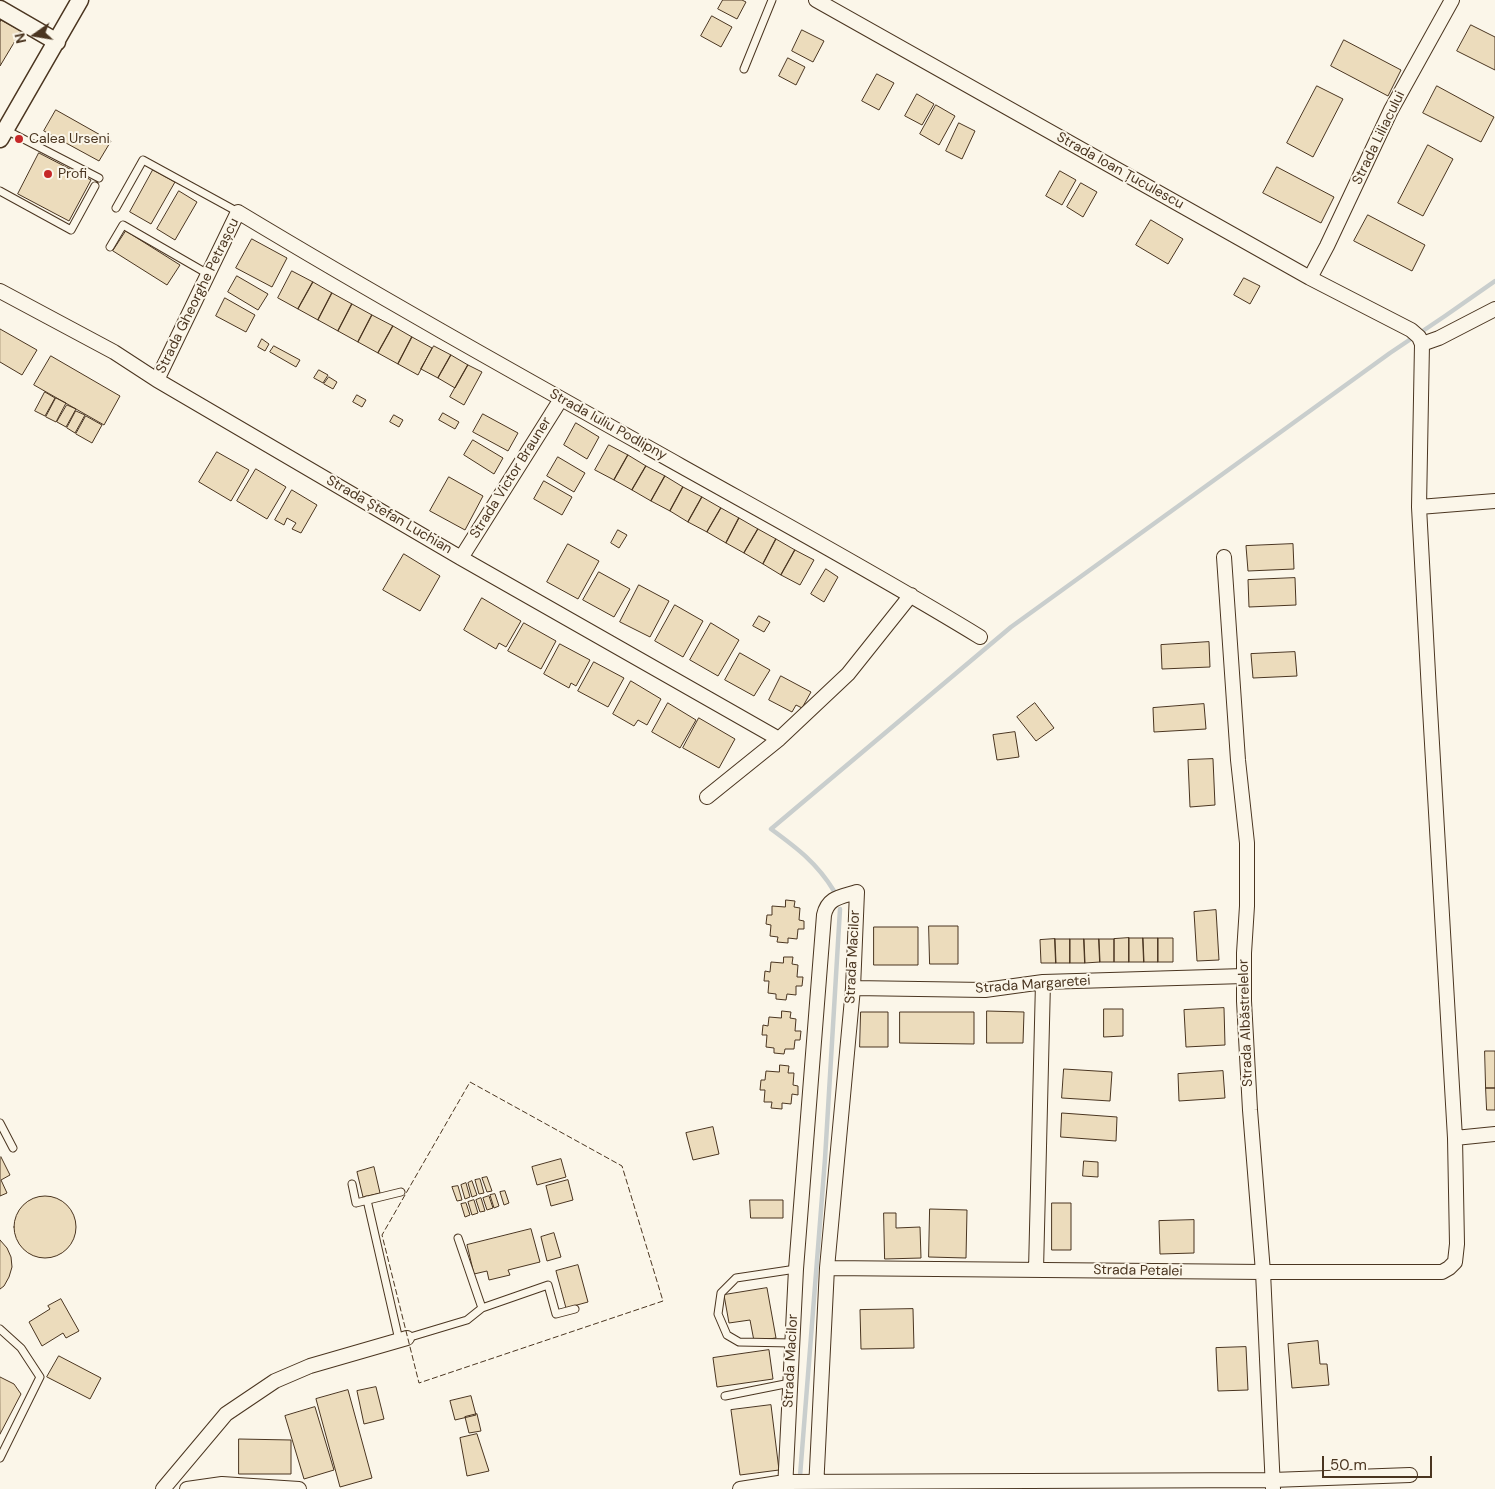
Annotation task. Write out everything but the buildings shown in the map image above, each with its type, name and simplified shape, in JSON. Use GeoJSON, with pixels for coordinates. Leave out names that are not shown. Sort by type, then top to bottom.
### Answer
{"type":"FeatureCollection","features":[{"type":"Feature","properties":{"kind":"street"},"geometry":{"type":"LineString","coordinates":[[3,134],[80,0]]}},
{"type":"Feature","properties":{"kind":"street","name":"Strada Ioan Țuculescu"},"geometry":{"type":"LineString","coordinates":[[816,0],[1310,278],[1411,330],[1419,337],[1422,344]]}},
{"type":"Feature","properties":{"kind":"street","name":"Strada Liliacului"},"geometry":{"type":"LineString","coordinates":[[1310,278],[1391,110],[1452,0]]}},
{"type":"Feature","properties":{"kind":"street"},"geometry":{"type":"LineString","coordinates":[[0,9],[57,42]]}},
{"type":"Feature","properties":{"kind":"street","name":"Strada Gheorghe Petrașcu"},"geometry":{"type":"LineString","coordinates":[[157,380],[238,212]]}},
{"type":"Feature","properties":{"kind":"street","name":"Strada Iuliu Podlipny"},"geometry":{"type":"LineString","coordinates":[[238,212],[561,399],[911,595],[980,637]]}},
{"type":"Feature","properties":{"kind":"street","name":"Strada Ștefan Luchian"},"geometry":{"type":"LineString","coordinates":[[0,291],[114,352],[157,380],[461,558],[779,739]]}},
{"type":"Feature","properties":{"kind":"street"},"geometry":{"type":"LineString","coordinates":[[1495,309],[1439,338],[1422,344],[1420,507],[1431,741],[1455,1138],[1495,1134]]}},
{"type":"Feature","properties":{"kind":"street","name":"Strada Victor Brauner"},"geometry":{"type":"LineString","coordinates":[[461,558],[561,399]]}},
{"type":"Feature","properties":{"kind":"street"},"geometry":{"type":"LineString","coordinates":[[1420,507],[1495,500]]}},
{"type":"Feature","properties":{"kind":"street","name":"Strada Albăstrelelor"},"geometry":{"type":"LineString","coordinates":[[1224,557],[1238,760],[1247,844],[1244,1001],[1250,1110],[1263,1272],[1272,1485]]}},
{"type":"Feature","properties":{"kind":"street"},"geometry":{"type":"LineString","coordinates":[[706,797],[779,739],[848,674],[911,595]]}},
{"type":"Feature","properties":{"kind":"street","name":"Strada Macilor"},"geometry":{"type":"LineString","coordinates":[[787,1484],[796,1270],[824,915],[830,901],[857,892],[853,988],[826,1268],[814,1485]]}},
{"type":"Feature","properties":{"kind":"street","name":"Strada Margaretei"},"geometry":{"type":"LineString","coordinates":[[853,988],[985,990],[1043,982],[1244,976]]}},
{"type":"Feature","properties":{"kind":"street"},"geometry":{"type":"LineString","coordinates":[[1036,1270],[1043,982]]}},
{"type":"Feature","properties":{"kind":"street","name":"Strada Petalei"},"geometry":{"type":"LineString","coordinates":[[826,1268],[1442,1272],[1455,1262],[1457,1244],[1455,1138]]}},
{"type":"Feature","properties":{"kind":"street"},"geometry":{"type":"LineString","coordinates":[[163,1489],[226,1414],[275,1381],[310,1366],[403,1339]]}},
{"type":"Feature","properties":{"kind":"street"},"geometry":{"type":"LineString","coordinates":[[740,1489],[787,1484],[1272,1485],[1410,1475]]}},
{"type":"Feature","properties":{"kind":"street"},"geometry":{"type":"LineString","coordinates":[[187,1489],[222,1484],[299,1489]]}},
{"type":"Feature","properties":{"kind":"lane"},"geometry":{"type":"LineString","coordinates":[[744,69],[772,0]]}},
{"type":"Feature","properties":{"kind":"lane"},"geometry":{"type":"LineString","coordinates":[[3,134],[99,178]]}},
{"type":"Feature","properties":{"kind":"lane"},"geometry":{"type":"LineString","coordinates":[[116,208],[143,160],[238,212]]}},
{"type":"Feature","properties":{"kind":"lane"},"geometry":{"type":"LineString","coordinates":[[0,191],[71,230],[95,186]]}},
{"type":"Feature","properties":{"kind":"lane"},"geometry":{"type":"LineString","coordinates":[[110,247],[123,225],[208,274]]}},
{"type":"Feature","properties":{"kind":"lane"},"geometry":{"type":"LineString","coordinates":[[0,1123],[13,1148]]}},
{"type":"Feature","properties":{"kind":"lane"},"geometry":{"type":"LineString","coordinates":[[352,1184],[356,1203],[401,1192]]}},
{"type":"Feature","properties":{"kind":"lane"},"geometry":{"type":"LineString","coordinates":[[367,1200],[403,1339],[467,1320],[482,1308],[548,1285],[556,1314],[575,1309]]}},
{"type":"Feature","properties":{"kind":"lane"},"geometry":{"type":"LineString","coordinates":[[458,1238],[482,1308]]}},
{"type":"Feature","properties":{"kind":"lane"},"geometry":{"type":"LineString","coordinates":[[792,1343],[739,1342],[727,1335],[718,1314],[720,1293],[736,1278],[796,1270]]}},
{"type":"Feature","properties":{"kind":"lane"},"geometry":{"type":"LineString","coordinates":[[0,1329],[21,1348],[40,1377],[0,1458]]}},
{"type":"Feature","properties":{"kind":"lane"},"geometry":{"type":"LineString","coordinates":[[725,1396],[790,1382]]}},
{"type":"Feature","properties":{"kind":"waterway"},"geometry":{"type":"LineString","coordinates":[[834,891],[821,872],[806,857],[771,829],[1011,627],[1390,353],[1495,281]]}},
{"type":"Feature","properties":{"kind":"waterway"},"geometry":{"type":"LineString","coordinates":[[799,1489],[825,1159],[840,909]]}},
{"type":"Feature","properties":{"kind":"fence"},"geometry":{"type":"LineString","coordinates":[[470,1082],[622,1166],[663,1301],[419,1383],[382,1235],[470,1082]]}},
{"type":"Feature","properties":{"kind":"place","name":"Calea Urseni"},"geometry":{"type":"Point","coordinates":[19,139]}},
{"type":"Feature","properties":{"kind":"place","name":"Profi"},"geometry":{"type":"Point","coordinates":[48,174]}}]}
